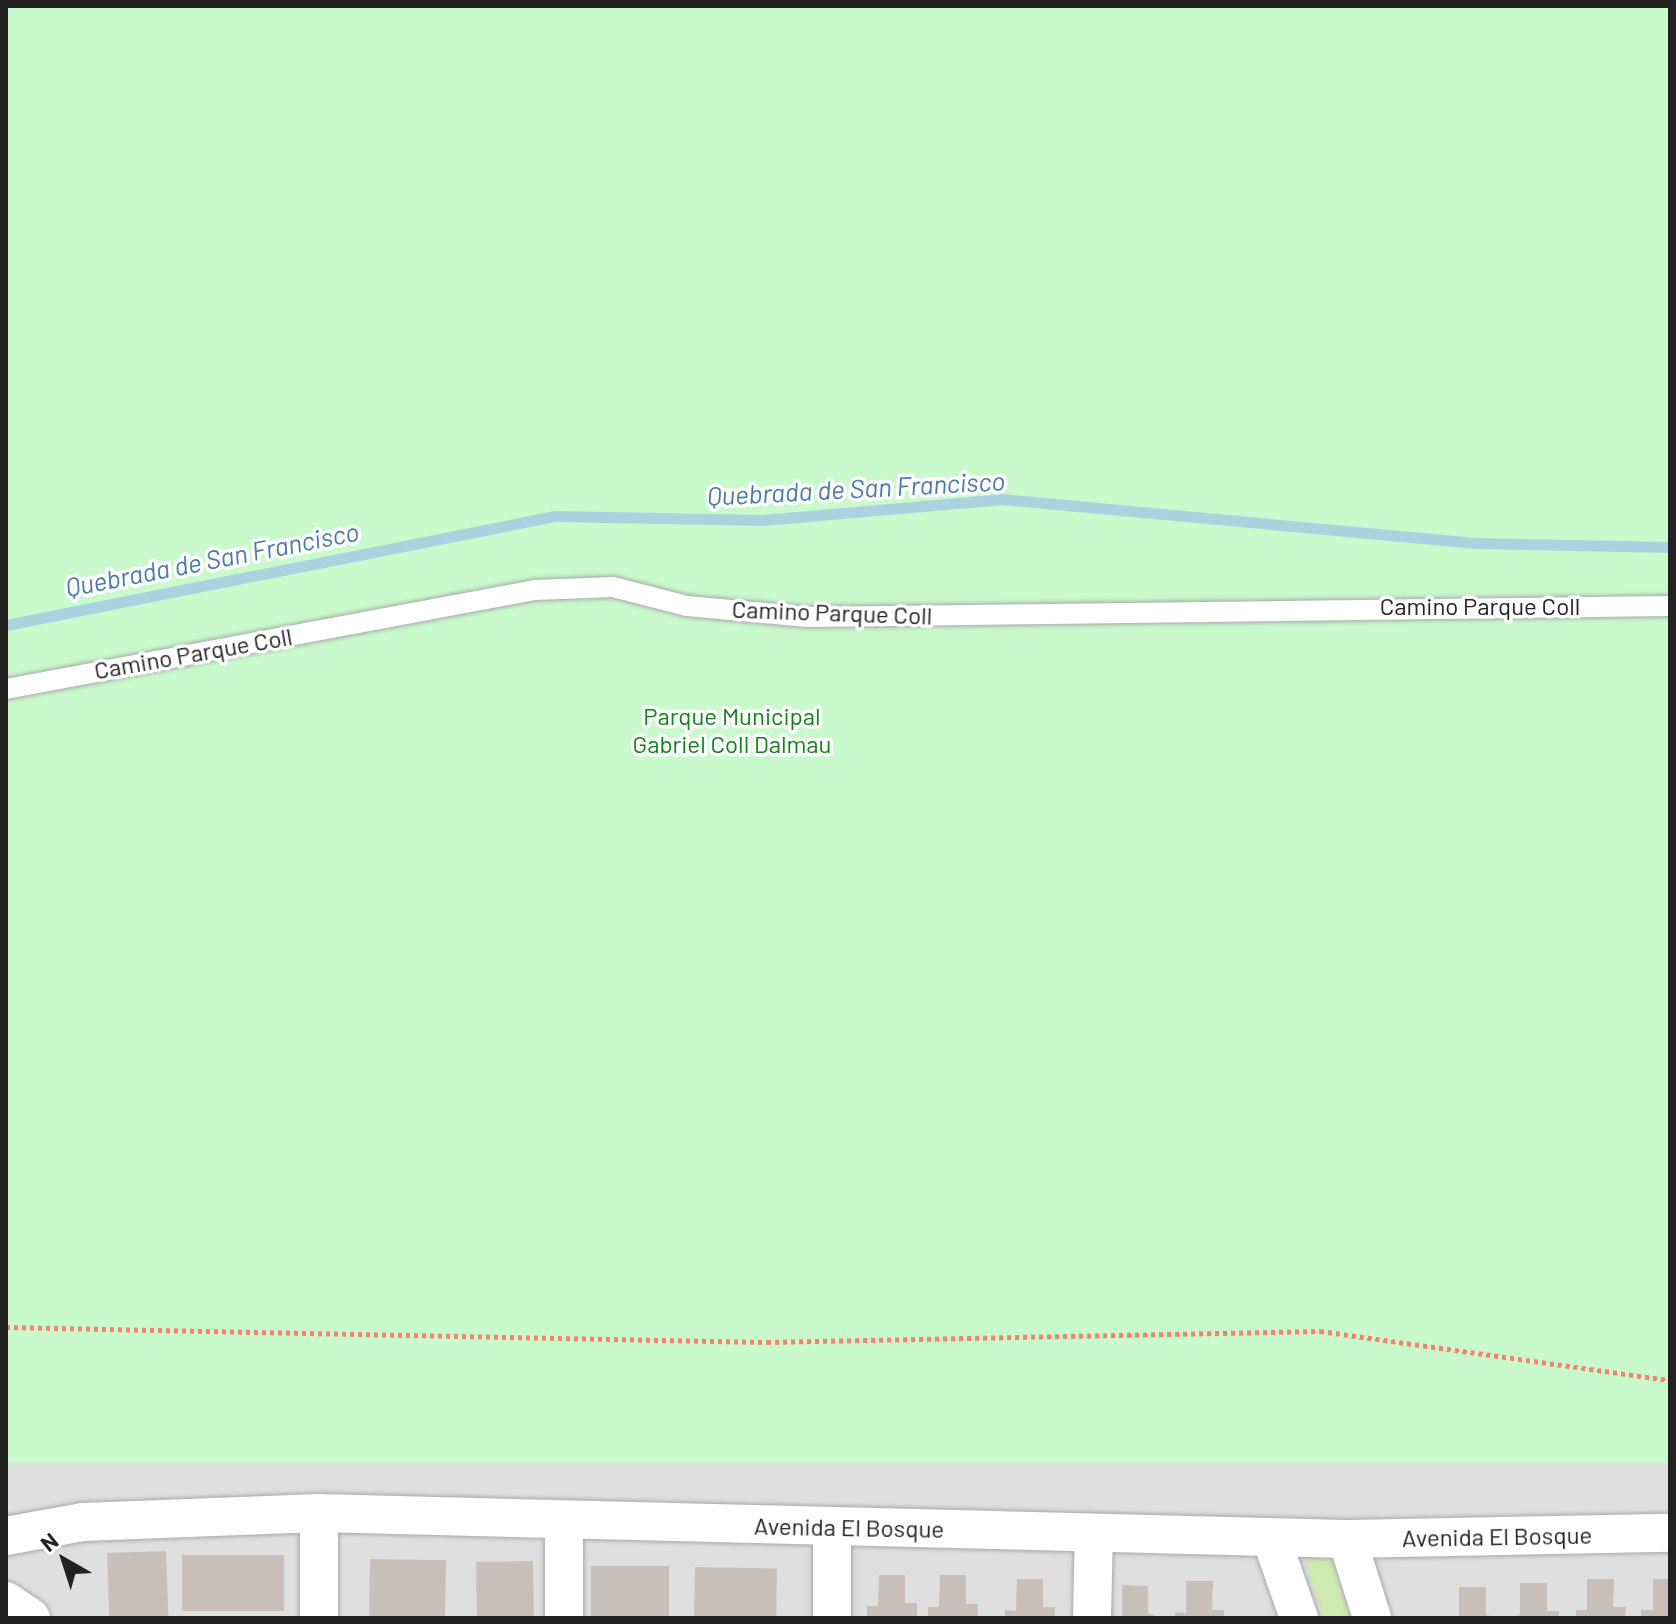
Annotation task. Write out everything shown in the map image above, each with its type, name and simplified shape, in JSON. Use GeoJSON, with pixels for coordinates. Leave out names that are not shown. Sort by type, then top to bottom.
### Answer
{"type":"FeatureCollection","features":[{"type":"Feature","properties":{"kind":"street","name":"Avenida El Bosque"},"geometry":{"type":"LineString","coordinates":[[6,1563],[17,1532],[319,1513],[1271,1538],[1670,1533]]}},
{"type":"Feature","properties":{"kind":"street"},"geometry":{"type":"LineString","coordinates":[[319,1513],[319,1618]]}},
{"type":"Feature","properties":{"kind":"street"},"geometry":{"type":"LineString","coordinates":[[564,1520],[564,1618]]}},
{"type":"Feature","properties":{"kind":"street"},"geometry":{"type":"LineString","coordinates":[[832,1527],[832,1618]]}},
{"type":"Feature","properties":{"kind":"street"},"geometry":{"type":"LineString","coordinates":[[1092,1618],[1094,1533]]}},
{"type":"Feature","properties":{"kind":"street"},"geometry":{"type":"LineString","coordinates":[[1271,1538],[1299,1618]]}},
{"type":"Feature","properties":{"kind":"street"},"geometry":{"type":"LineString","coordinates":[[1347,1539],[1372,1618]]}},
{"type":"Feature","properties":{"kind":"street"},"geometry":{"type":"LineString","coordinates":[[6,1601],[31,1618]]}},
{"type":"Feature","properties":{"kind":"lane","name":"Camino Parque Coll"},"geometry":{"type":"LineString","coordinates":[[6,689],[535,590],[613,587],[687,606],[808,617],[1670,606]]}},
{"type":"Feature","properties":{"kind":"path"},"geometry":{"type":"LineString","coordinates":[[6,1327],[767,1342],[1320,1331],[1670,1380]]}},
{"type":"Feature","properties":{"kind":"shaded area"},"geometry":{"type":"Polygon","coordinates":[[[6,1440],[1670,1440],[1670,1618],[6,1618],[6,1440]]]}},
{"type":"Feature","properties":{"kind":"green space","name":"Parque Municipal Gabriel Coll Dalmau"},"geometry":{"type":"Polygon","coordinates":[[[6,6],[1670,6],[1670,1463],[6,1463],[6,6]]]}},
{"type":"Feature","properties":{"kind":"green space"},"geometry":{"type":"Polygon","coordinates":[[[1312,1555],[1330,1557],[1350,1618],[1323,1618],[1306,1565],[1312,1555]]]}},
{"type":"Feature","properties":{"kind":"building"},"geometry":{"type":"Polygon","coordinates":[[[166,1551],[168,1616],[109,1618],[107,1553],[166,1551]]]}},
{"type":"Feature","properties":{"kind":"building"},"geometry":{"type":"Polygon","coordinates":[[[182,1555],[284,1555],[284,1611],[182,1611],[182,1555]]]}},
{"type":"Feature","properties":{"kind":"building"},"geometry":{"type":"Polygon","coordinates":[[[370,1559],[446,1560],[445,1618],[369,1618],[370,1559]]]}},
{"type":"Feature","properties":{"kind":"building"},"geometry":{"type":"Polygon","coordinates":[[[533,1561],[534,1616],[477,1617],[476,1562],[533,1561]]]}},
{"type":"Feature","properties":{"kind":"building"},"geometry":{"type":"Polygon","coordinates":[[[591,1566],[669,1566],[669,1618],[591,1618],[591,1566]]]}},
{"type":"Feature","properties":{"kind":"building"},"geometry":{"type":"Polygon","coordinates":[[[695,1567],[777,1568],[776,1618],[694,1618],[695,1567]]]}},
{"type":"Feature","properties":{"kind":"building"},"geometry":{"type":"Polygon","coordinates":[[[879,1575],[905,1575],[905,1603],[917,1603],[917,1618],[867,1618],[867,1606],[878,1606],[879,1575]]]}},
{"type":"Feature","properties":{"kind":"building"},"geometry":{"type":"Polygon","coordinates":[[[940,1575],[966,1575],[966,1604],[978,1604],[978,1618],[928,1618],[928,1607],[939,1607],[940,1575]]]}},
{"type":"Feature","properties":{"kind":"building"},"geometry":{"type":"Polygon","coordinates":[[[1017,1579],[1043,1579],[1043,1607],[1055,1607],[1055,1618],[1005,1618],[1005,1610],[1016,1611],[1017,1579]]]}},
{"type":"Feature","properties":{"kind":"building"},"geometry":{"type":"Polygon","coordinates":[[[1587,1579],[1614,1579],[1613,1607],[1626,1607],[1625,1618],[1576,1618],[1576,1610],[1587,1610],[1587,1579]]]}},
{"type":"Feature","properties":{"kind":"building"},"geometry":{"type":"Polygon","coordinates":[[[1653,1579],[1670,1579],[1670,1618],[1641,1618],[1641,1610],[1653,1610],[1653,1579]]]}},
{"type":"Feature","properties":{"kind":"building"},"geometry":{"type":"Polygon","coordinates":[[[1186,1581],[1213,1581],[1212,1610],[1224,1610],[1224,1618],[1175,1618],[1175,1612],[1186,1613],[1186,1581]]]}},
{"type":"Feature","properties":{"kind":"building"},"geometry":{"type":"Polygon","coordinates":[[[1520,1583],[1547,1583],[1547,1611],[1559,1611],[1559,1618],[1509,1618],[1520,1615],[1520,1583]]]}},
{"type":"Feature","properties":{"kind":"building"},"geometry":{"type":"Polygon","coordinates":[[[1122,1585],[1148,1586],[1148,1613],[1160,1618],[1122,1618],[1122,1585]]]}},
{"type":"Feature","properties":{"kind":"building"},"geometry":{"type":"Polygon","coordinates":[[[1459,1587],[1486,1587],[1486,1615],[1497,1618],[1459,1618],[1459,1587]]]}},
{"type":"Feature","properties":{"kind":"waterway","name":"Quebrada de San Francisco"},"geometry":{"type":"LineString","coordinates":[[6,625],[555,516],[763,520],[1001,499],[1476,543],[1670,547]]}}]}
